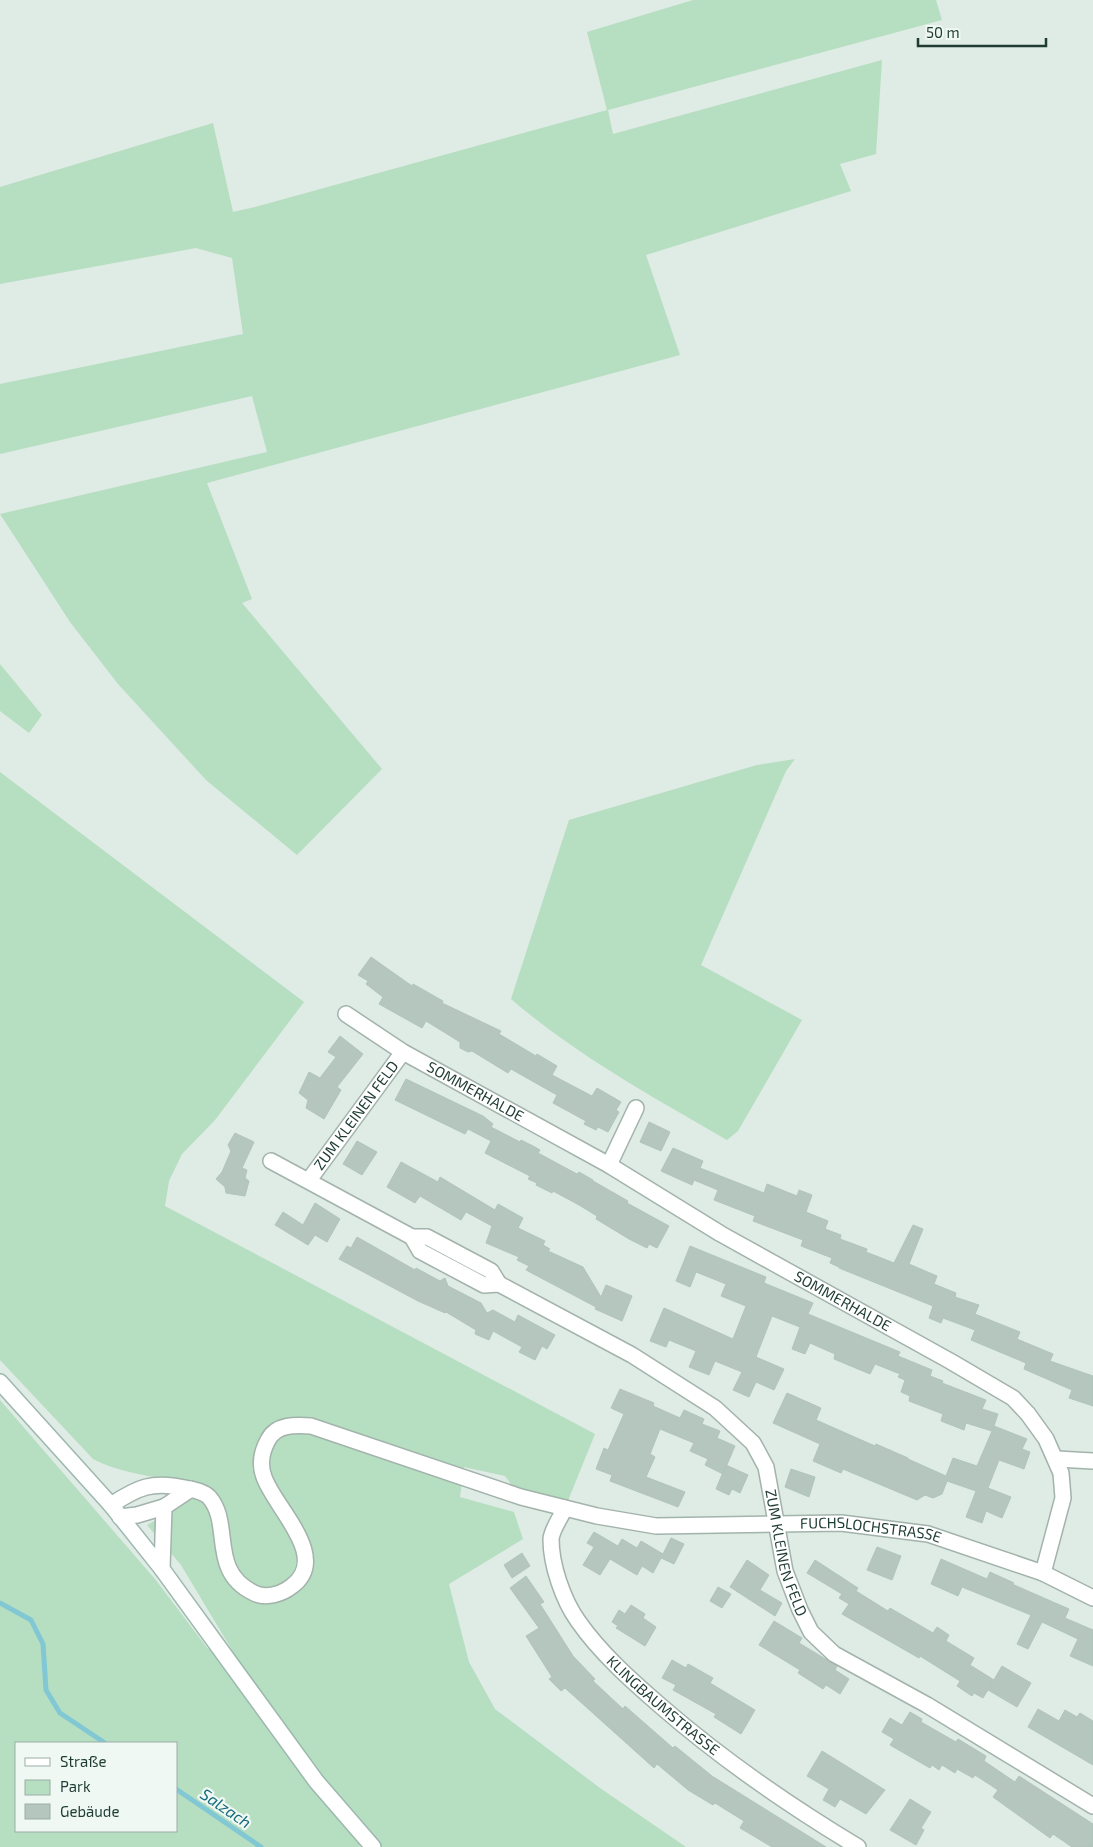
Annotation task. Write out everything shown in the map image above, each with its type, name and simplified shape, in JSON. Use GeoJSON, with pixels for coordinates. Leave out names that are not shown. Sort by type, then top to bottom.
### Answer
{"type":"FeatureCollection","features":[{"type":"Feature","properties":{"kind":"street","name":"SOMMERHALDE"},"geometry":{"type":"LineString","coordinates":[[346,1014],[403,1052],[608,1165],[721,1234],[1013,1398],[1028,1414],[1057,1459],[1061,1473],[1062,1498],[1043,1573]]}},
{"type":"Feature","properties":{"kind":"street","name":"ZUM KLEINEN FELD"},"geometry":{"type":"LineString","coordinates":[[309,1180],[403,1052]]}},
{"type":"Feature","properties":{"kind":"street"},"geometry":{"type":"LineString","coordinates":[[608,1165],[636,1108]]}},
{"type":"Feature","properties":{"kind":"street","name":"ZUM KLEINEN FELD"},"geometry":{"type":"LineString","coordinates":[[271,1161],[412,1237],[420,1251],[484,1285],[499,1284],[632,1354],[715,1408],[740,1428],[753,1443],[766,1467],[785,1571],[811,1632],[834,1654],[927,1705],[1093,1806]]}},
{"type":"Feature","properties":{"kind":"street"},"geometry":{"type":"LineString","coordinates":[[0,1382],[115,1511],[162,1570],[316,1781],[369,1843]]}},
{"type":"Feature","properties":{"kind":"street","name":"FUCHSLOCHSTRASSE"},"geometry":{"type":"LineString","coordinates":[[191,1489],[202,1492],[212,1502],[217,1514],[228,1566],[234,1578],[246,1589],[260,1596],[281,1593],[296,1584],[304,1570],[306,1558],[294,1528],[272,1494],[263,1476],[261,1463],[264,1446],[271,1434],[291,1425],[311,1426],[464,1479],[597,1516],[656,1526],[842,1523],[928,1534],[1043,1573],[1093,1598]]}},
{"type":"Feature","properties":{"kind":"street"},"geometry":{"type":"LineString","coordinates":[[1057,1459],[1093,1461]]}},
{"type":"Feature","properties":{"kind":"street"},"geometry":{"type":"LineString","coordinates":[[115,1511],[146,1486],[169,1485],[191,1489]]}},
{"type":"Feature","properties":{"kind":"street"},"geometry":{"type":"LineString","coordinates":[[115,1511],[137,1515],[164,1507],[191,1489]]}},
{"type":"Feature","properties":{"kind":"street"},"geometry":{"type":"LineString","coordinates":[[162,1570],[164,1507]]}},
{"type":"Feature","properties":{"kind":"street","name":"KLINGBAUMSTRASSE"},"geometry":{"type":"LineString","coordinates":[[566,1508],[551,1536],[553,1560],[567,1600],[584,1628],[627,1678],[693,1734],[800,1812],[858,1847]]}},
{"type":"Feature","properties":{"kind":"green space"},"geometry":{"type":"Polygon","coordinates":[[[693,0],[936,0],[942,20],[608,110],[613,134],[882,60],[876,154],[840,164],[851,191],[646,255],[680,355],[207,483],[252,599],[242,603],[382,769],[297,855],[206,780],[118,684],[70,622],[0,514],[267,452],[252,396],[0,454],[0,384],[243,334],[232,258],[196,248],[0,284],[0,187],[213,123],[233,212],[255,207],[607,110],[587,32],[693,0]]]}},
{"type":"Feature","properties":{"kind":"green space"},"geometry":{"type":"Polygon","coordinates":[[[0,664],[42,715],[29,733],[0,711],[0,664]]]}},
{"type":"Feature","properties":{"kind":"green space"},"geometry":{"type":"Polygon","coordinates":[[[795,759],[786,771],[701,965],[802,1020],[738,1131],[727,1140],[588,1057],[511,999],[569,820],[757,765],[795,759]]]}},
{"type":"Feature","properties":{"kind":"green space"},"geometry":{"type":"Polygon","coordinates":[[[0,772],[304,1002],[215,1120],[182,1154],[169,1181],[165,1206],[595,1434],[565,1508],[521,1497],[505,1476],[464,1467],[460,1497],[514,1512],[523,1539],[449,1584],[469,1662],[495,1709],[600,1788],[686,1847],[381,1847],[371,1836],[359,1845],[361,1847],[0,1847],[0,1400],[155,1579],[208,1649],[218,1646],[283,1735],[181,1565],[147,1525],[178,1508],[167,1479],[120,1470],[93,1459],[0,1360],[0,772]]]}},
{"type":"Feature","properties":{"kind":"building"},"geometry":{"type":"Polygon","coordinates":[[[371,957],[412,986],[413,984],[443,1001],[442,1003],[501,1031],[499,1034],[557,1066],[552,1075],[592,1096],[597,1088],[621,1102],[616,1110],[619,1112],[608,1132],[598,1127],[596,1130],[584,1124],[586,1121],[553,1103],[557,1095],[511,1069],[508,1073],[472,1051],[468,1052],[460,1048],[460,1042],[426,1021],[422,1028],[379,1004],[383,997],[366,984],[368,981],[358,975],[371,957]]]}},
{"type":"Feature","properties":{"kind":"building"},"geometry":{"type":"Polygon","coordinates":[[[340,1036],[363,1054],[337,1087],[341,1090],[324,1119],[306,1108],[308,1100],[299,1093],[309,1072],[320,1078],[336,1057],[328,1052],[340,1036]]]}},
{"type":"Feature","properties":{"kind":"building"},"geometry":{"type":"Polygon","coordinates":[[[406,1079],[483,1116],[493,1124],[491,1127],[520,1142],[521,1140],[533,1146],[540,1150],[538,1153],[577,1174],[579,1172],[628,1201],[627,1203],[669,1226],[657,1248],[649,1244],[647,1248],[629,1239],[596,1219],[597,1216],[579,1205],[553,1191],[552,1193],[536,1185],[537,1183],[528,1179],[530,1176],[485,1153],[491,1141],[468,1129],[465,1134],[395,1100],[406,1079]]]}},
{"type":"Feature","properties":{"kind":"building"},"geometry":{"type":"Polygon","coordinates":[[[649,1122],[670,1132],[661,1151],[640,1142],[649,1122]]]}},
{"type":"Feature","properties":{"kind":"building"},"geometry":{"type":"Polygon","coordinates":[[[235,1133],[254,1142],[242,1168],[247,1170],[245,1178],[249,1181],[245,1196],[226,1193],[225,1187],[216,1179],[222,1172],[231,1151],[228,1145],[235,1133]]]}},
{"type":"Feature","properties":{"kind":"building"},"geometry":{"type":"Polygon","coordinates":[[[357,1141],[377,1152],[362,1175],[343,1164],[357,1141]]]}},
{"type":"Feature","properties":{"kind":"building"},"geometry":{"type":"Polygon","coordinates":[[[673,1148],[703,1161],[700,1168],[764,1193],[767,1184],[797,1196],[799,1190],[812,1195],[806,1212],[828,1221],[825,1229],[841,1235],[840,1239],[867,1249],[866,1252],[894,1263],[913,1225],[923,1229],[909,1264],[937,1276],[934,1284],[956,1293],[955,1297],[979,1305],[975,1314],[1020,1332],[1017,1339],[1053,1354],[1050,1361],[1093,1376],[1093,1406],[1069,1398],[1072,1390],[1024,1369],[1026,1363],[971,1340],[975,1330],[943,1318],[941,1323],[929,1318],[933,1306],[839,1268],[830,1263],[832,1258],[801,1246],[803,1240],[753,1221],[755,1216],[714,1200],[718,1190],[694,1180],[692,1185],[661,1171],[673,1148]]]}},
{"type":"Feature","properties":{"kind":"building"},"geometry":{"type":"Polygon","coordinates":[[[401,1162],[438,1182],[440,1177],[495,1210],[498,1204],[523,1218],[518,1228],[545,1241],[543,1245],[550,1249],[548,1251],[583,1267],[601,1297],[606,1285],[632,1296],[622,1321],[595,1309],[596,1307],[526,1270],[529,1266],[517,1260],[519,1257],[486,1243],[492,1226],[466,1212],[461,1220],[420,1196],[415,1203],[387,1187],[401,1162]]]}},
{"type":"Feature","properties":{"kind":"building"},"geometry":{"type":"Polygon","coordinates":[[[315,1203],[340,1219],[327,1242],[315,1235],[308,1245],[275,1225],[283,1212],[303,1225],[315,1203]]]}},
{"type":"Feature","properties":{"kind":"building"},"geometry":{"type":"Polygon","coordinates":[[[357,1237],[415,1270],[416,1268],[440,1281],[445,1278],[448,1286],[481,1303],[487,1313],[493,1310],[515,1322],[518,1315],[555,1335],[547,1349],[542,1346],[535,1360],[519,1352],[522,1347],[493,1331],[489,1340],[475,1334],[476,1330],[446,1312],[418,1301],[339,1259],[347,1246],[351,1248],[357,1237]]]}},
{"type":"Feature","properties":{"kind":"building"},"geometry":{"type":"Polygon","coordinates":[[[690,1246],[766,1277],[764,1283],[813,1303],[808,1314],[900,1352],[898,1356],[932,1370],[930,1376],[943,1381],[942,1383],[986,1400],[982,1409],[998,1414],[994,1426],[1027,1439],[1022,1449],[1030,1452],[1024,1469],[999,1460],[988,1488],[1011,1497],[1002,1518],[986,1511],[982,1523],[966,1517],[976,1491],[947,1481],[942,1494],[933,1498],[925,1495],[917,1500],[843,1469],[841,1473],[813,1461],[820,1444],[773,1423],[787,1393],[821,1408],[816,1420],[875,1446],[876,1444],[946,1476],[953,1458],[977,1466],[992,1431],[966,1423],[964,1430],[941,1421],[943,1414],[909,1401],[910,1396],[901,1392],[905,1380],[898,1377],[900,1374],[875,1364],[870,1374],[834,1359],[835,1354],[810,1343],[805,1354],[792,1349],[800,1327],[772,1316],[756,1357],[784,1369],[774,1390],[756,1382],[749,1397],[733,1390],[742,1372],[715,1361],[709,1375],[689,1367],[696,1351],[669,1340],[666,1347],[650,1341],[664,1308],[733,1339],[746,1306],[721,1296],[726,1284],[696,1272],[690,1287],[676,1281],[690,1246]]]}},
{"type":"Feature","properties":{"kind":"building"},"geometry":{"type":"Polygon","coordinates":[[[620,1389],[654,1403],[653,1406],[680,1418],[684,1410],[704,1419],[702,1424],[720,1431],[717,1438],[735,1446],[723,1474],[705,1465],[708,1459],[690,1451],[694,1443],[660,1429],[650,1454],[655,1457],[646,1477],[685,1492],[678,1507],[610,1481],[612,1475],[596,1469],[604,1448],[608,1450],[624,1414],[611,1408],[620,1389]]]}},
{"type":"Feature","properties":{"kind":"building"},"geometry":{"type":"Polygon","coordinates":[[[726,1465],[748,1475],[740,1493],[732,1489],[729,1495],[716,1489],[726,1465]]]}},
{"type":"Feature","properties":{"kind":"building"},"geometry":{"type":"Polygon","coordinates":[[[791,1469],[815,1477],[809,1497],[785,1487],[791,1469]]]}},
{"type":"Feature","properties":{"kind":"building"},"geometry":{"type":"Polygon","coordinates":[[[594,1532],[618,1546],[622,1539],[637,1548],[641,1541],[663,1554],[671,1538],[684,1544],[674,1564],[661,1558],[653,1573],[642,1566],[637,1575],[610,1559],[600,1575],[583,1565],[594,1547],[587,1543],[594,1532]]]}},
{"type":"Feature","properties":{"kind":"building"},"geometry":{"type":"Polygon","coordinates":[[[877,1547],[901,1556],[892,1580],[867,1570],[877,1547]]]}},
{"type":"Feature","properties":{"kind":"building"},"geometry":{"type":"Polygon","coordinates":[[[522,1553],[530,1566],[512,1578],[504,1565],[522,1553]]]}},
{"type":"Feature","properties":{"kind":"building"},"geometry":{"type":"Polygon","coordinates":[[[941,1559],[987,1579],[990,1572],[1014,1583],[1012,1584],[1069,1609],[1065,1618],[1093,1630],[1093,1666],[1070,1656],[1078,1639],[1042,1622],[1028,1649],[1017,1644],[1031,1615],[962,1587],[958,1596],[931,1584],[941,1559]]]}},
{"type":"Feature","properties":{"kind":"building"},"geometry":{"type":"Polygon","coordinates":[[[747,1560],[769,1575],[760,1590],[782,1603],[775,1616],[730,1587],[747,1560]]]}},
{"type":"Feature","properties":{"kind":"building"},"geometry":{"type":"Polygon","coordinates":[[[815,1560],[858,1588],[856,1591],[888,1611],[890,1608],[933,1633],[937,1627],[949,1635],[946,1641],[974,1658],[970,1665],[994,1680],[983,1698],[974,1693],[972,1696],[957,1686],[960,1681],[920,1656],[919,1658],[842,1614],[849,1604],[839,1598],[842,1594],[807,1573],[815,1560]]]}},
{"type":"Feature","properties":{"kind":"building"},"geometry":{"type":"Polygon","coordinates":[[[526,1576],[544,1602],[540,1604],[573,1656],[595,1679],[593,1681],[623,1709],[625,1706],[673,1748],[675,1746],[712,1776],[826,1847],[772,1847],[740,1828],[744,1821],[715,1803],[713,1805],[688,1790],[657,1764],[654,1768],[565,1688],[561,1691],[549,1679],[552,1677],[526,1636],[539,1628],[510,1588],[526,1576]]]}},
{"type":"Feature","properties":{"kind":"building"},"geometry":{"type":"Polygon","coordinates":[[[718,1587],[731,1594],[722,1608],[710,1601],[718,1587]]]}},
{"type":"Feature","properties":{"kind":"building"},"geometry":{"type":"Polygon","coordinates":[[[631,1605],[645,1614],[643,1618],[656,1627],[645,1646],[616,1628],[618,1626],[612,1622],[619,1610],[625,1614],[631,1605]]]}},
{"type":"Feature","properties":{"kind":"building"},"geometry":{"type":"Polygon","coordinates":[[[774,1621],[802,1638],[799,1643],[837,1666],[835,1670],[849,1679],[840,1694],[826,1685],[823,1689],[798,1673],[800,1670],[759,1645],[774,1621]]]}},
{"type":"Feature","properties":{"kind":"building"},"geometry":{"type":"Polygon","coordinates":[[[672,1660],[686,1668],[688,1664],[713,1678],[710,1683],[755,1710],[741,1734],[714,1717],[716,1714],[673,1690],[676,1685],[662,1678],[672,1660]]]}},
{"type":"Feature","properties":{"kind":"building"},"geometry":{"type":"Polygon","coordinates":[[[1002,1666],[1031,1683],[1017,1707],[988,1690],[1002,1666]]]}},
{"type":"Feature","properties":{"kind":"building"},"geometry":{"type":"Polygon","coordinates":[[[1038,1709],[1059,1721],[1065,1710],[1077,1717],[1080,1713],[1093,1721],[1093,1765],[1028,1727],[1038,1709]]]}},
{"type":"Feature","properties":{"kind":"building"},"geometry":{"type":"Polygon","coordinates":[[[910,1712],[922,1719],[921,1722],[956,1742],[958,1739],[986,1756],[984,1761],[1015,1782],[1019,1776],[1093,1824],[1093,1847],[1072,1847],[1053,1834],[1050,1838],[993,1797],[998,1790],[975,1775],[973,1778],[957,1769],[955,1773],[942,1765],[939,1770],[932,1765],[930,1768],[890,1745],[894,1739],[882,1732],[890,1718],[902,1725],[910,1712]]]}},
{"type":"Feature","properties":{"kind":"building"},"geometry":{"type":"Polygon","coordinates":[[[822,1751],[885,1790],[866,1814],[840,1799],[835,1807],[823,1800],[829,1789],[807,1776],[822,1751]]]}},
{"type":"Feature","properties":{"kind":"building"},"geometry":{"type":"Polygon","coordinates":[[[910,1799],[931,1812],[921,1828],[924,1830],[916,1845],[890,1830],[910,1799]]]}},
{"type":"Feature","properties":{"kind":"waterway","name":"Salzach"},"geometry":{"type":"LineString","coordinates":[[0,1603],[31,1620],[43,1644],[46,1690],[60,1713],[104,1742]]}},
{"type":"Feature","properties":{"kind":"waterway","name":"Salzach"},"geometry":{"type":"LineString","coordinates":[[178,1790],[261,1847]]}}]}
